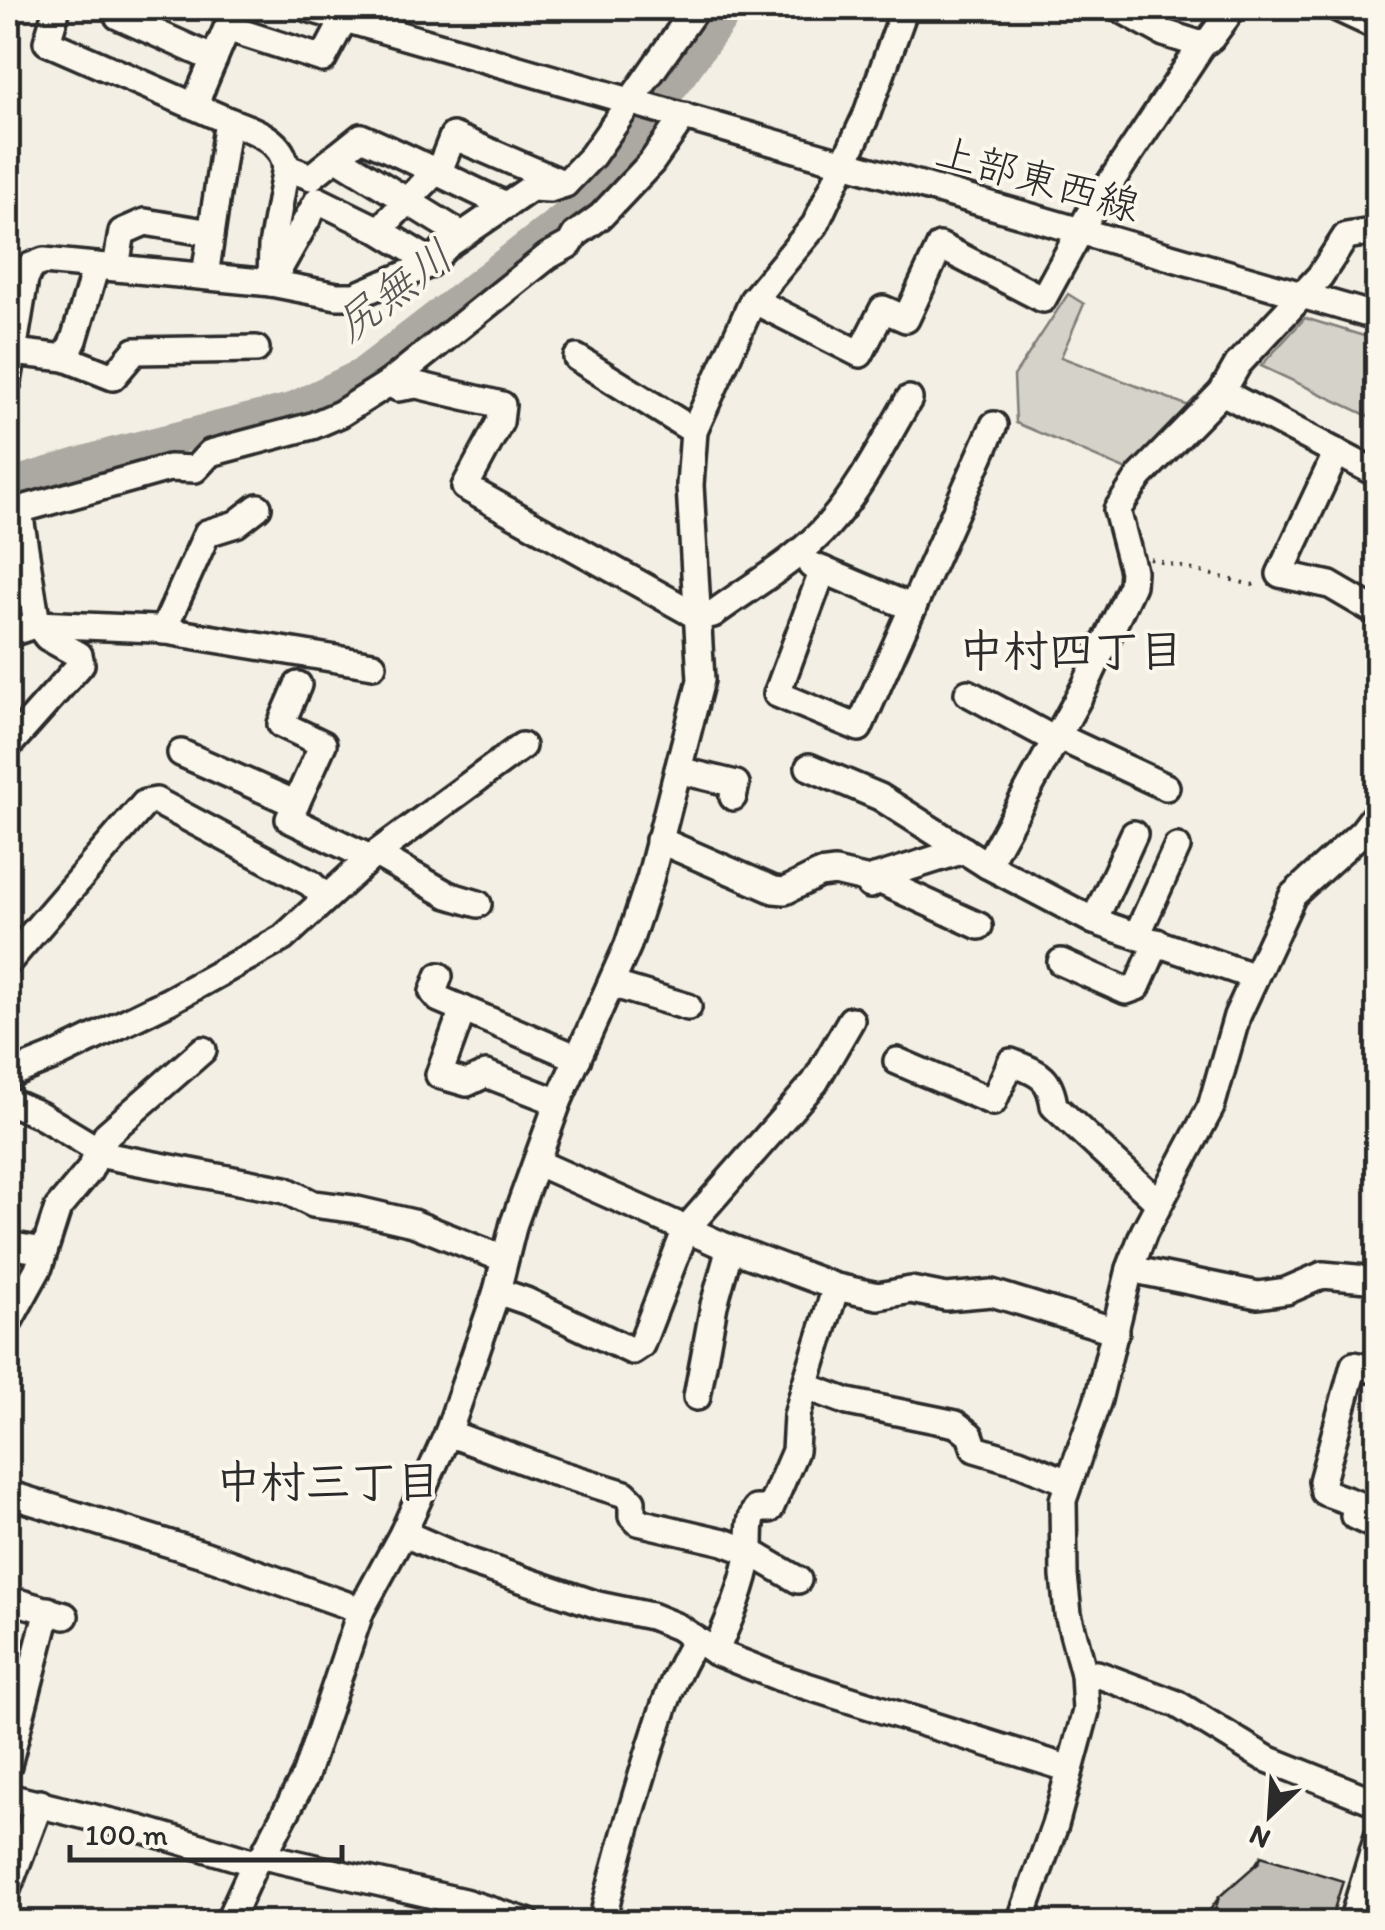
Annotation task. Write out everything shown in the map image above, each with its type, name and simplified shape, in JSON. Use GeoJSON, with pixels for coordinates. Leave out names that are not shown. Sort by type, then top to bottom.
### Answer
{"type":"FeatureCollection","features":[{"type":"Feature","properties":{"kind":"street"},"geometry":{"type":"LineString","coordinates":[[56,8],[48,42],[267,136],[284,156],[286,168],[272,246],[270,282]]}},
{"type":"Feature","properties":{"kind":"street"},"geometry":{"type":"LineString","coordinates":[[122,8],[118,16],[214,59]]}},
{"type":"Feature","properties":{"kind":"street"},"geometry":{"type":"LineString","coordinates":[[308,8],[346,13],[634,101]]}},
{"type":"Feature","properties":{"kind":"street"},"geometry":{"type":"LineString","coordinates":[[8,382],[24,280],[31,266],[44,261],[270,282],[337,296],[356,296],[431,262],[462,235],[531,188],[565,184],[634,101],[696,8]]}},
{"type":"Feature","properties":{"kind":"street"},"geometry":{"type":"LineString","coordinates":[[228,1922],[305,1776],[361,1610],[403,1533],[448,1433],[496,1291],[514,1222],[558,1102],[628,945],[650,879],[700,680],[690,485],[694,432],[754,300],[816,225],[866,116],[906,8]]}},
{"type":"Feature","properties":{"kind":"street"},"geometry":{"type":"LineString","coordinates":[[1118,8],[1164,33],[1202,45]]}},
{"type":"Feature","properties":{"kind":"street"},"geometry":{"type":"LineString","coordinates":[[754,300],[860,354],[883,309],[906,319],[940,246],[1043,299],[1090,213],[1202,45],[1233,8]]}},
{"type":"Feature","properties":{"kind":"street"},"geometry":{"type":"LineString","coordinates":[[1337,8],[1378,27]]}},
{"type":"Feature","properties":{"kind":"street"},"geometry":{"type":"LineString","coordinates":[[194,106],[226,28],[324,60],[346,13]]}},
{"type":"Feature","properties":{"kind":"street","name":"上部東西線"},"geometry":{"type":"LineString","coordinates":[[634,101],[1378,316]]}},
{"type":"Feature","properties":{"kind":"street"},"geometry":{"type":"LineString","coordinates":[[8,746],[80,664],[79,654],[47,637],[38,624],[13,512],[169,468],[195,469],[210,453],[312,426],[340,414],[389,383],[548,256],[570,244],[651,163],[681,115]]}},
{"type":"Feature","properties":{"kind":"street"},"geometry":{"type":"LineString","coordinates":[[205,276],[227,127],[224,119]]}},
{"type":"Feature","properties":{"kind":"street"},"geometry":{"type":"LineString","coordinates":[[379,230],[436,171],[453,136],[565,184]]}},
{"type":"Feature","properties":{"kind":"street"},"geometry":{"type":"LineString","coordinates":[[270,282],[314,188],[336,158],[361,137],[506,205]]}},
{"type":"Feature","properties":{"kind":"street"},"geometry":{"type":"LineString","coordinates":[[336,158],[462,235]]}},
{"type":"Feature","properties":{"kind":"street"},"geometry":{"type":"LineString","coordinates":[[286,168],[431,262]]}},
{"type":"Feature","properties":{"kind":"street"},"geometry":{"type":"LineString","coordinates":[[64,358],[122,232],[145,222],[211,233]]}},
{"type":"Feature","properties":{"kind":"street"},"geometry":{"type":"LineString","coordinates":[[988,866],[1132,584],[1133,571],[1117,510],[1140,476],[1222,392],[1238,364],[1304,295],[1346,236],[1378,231]]}},
{"type":"Feature","properties":{"kind":"street"},"geometry":{"type":"LineString","coordinates":[[12,352],[64,358],[113,378],[136,351],[256,348]]}},
{"type":"Feature","properties":{"kind":"street"},"geometry":{"type":"LineString","coordinates":[[578,358],[694,432]]}},
{"type":"Feature","properties":{"kind":"street"},"geometry":{"type":"LineString","coordinates":[[389,383],[398,388],[418,385],[502,405],[500,422],[465,488],[699,617],[712,614],[795,554],[829,524],[909,399]]}},
{"type":"Feature","properties":{"kind":"street"},"geometry":{"type":"LineString","coordinates":[[1222,392],[1378,474]]}},
{"type":"Feature","properties":{"kind":"street"},"geometry":{"type":"LineString","coordinates":[[823,570],[777,694],[859,728],[994,424]]}},
{"type":"Feature","properties":{"kind":"street"},"geometry":{"type":"LineString","coordinates":[[1337,452],[1280,574],[1330,586],[1378,612]]}},
{"type":"Feature","properties":{"kind":"street"},"geometry":{"type":"LineString","coordinates":[[164,631],[207,532],[236,524],[258,507]]}},
{"type":"Feature","properties":{"kind":"street"},"geometry":{"type":"LineString","coordinates":[[795,554],[800,560],[913,608]]}},
{"type":"Feature","properties":{"kind":"street"},"geometry":{"type":"LineString","coordinates":[[8,634],[38,624],[164,631],[373,665]]}},
{"type":"Feature","properties":{"kind":"street"},"geometry":{"type":"LineString","coordinates":[[298,685],[281,724],[323,744],[289,819],[448,895],[478,904]]}},
{"type":"Feature","properties":{"kind":"street"},"geometry":{"type":"LineString","coordinates":[[965,699],[1053,743],[1166,787]]}},
{"type":"Feature","properties":{"kind":"street"},"geometry":{"type":"LineString","coordinates":[[8,1075],[169,1001],[282,938],[373,856],[522,746]]}},
{"type":"Feature","properties":{"kind":"street"},"geometry":{"type":"LineString","coordinates":[[182,753],[296,804]]}},
{"type":"Feature","properties":{"kind":"street"},"geometry":{"type":"LineString","coordinates":[[808,767],[880,797],[988,866],[1094,920],[1255,977]]}},
{"type":"Feature","properties":{"kind":"street"},"geometry":{"type":"LineString","coordinates":[[678,770],[736,784],[733,797]]}},
{"type":"Feature","properties":{"kind":"street"},"geometry":{"type":"LineString","coordinates":[[8,962],[145,803],[156,801],[310,883],[325,897]]}},
{"type":"Feature","properties":{"kind":"street"},"geometry":{"type":"LineString","coordinates":[[1020,1922],[1056,1825],[1086,1711],[1084,1674],[1068,1614],[1064,1576],[1064,1500],[1098,1400],[1130,1269],[1144,1232],[1211,1107],[1237,1016],[1293,896],[1362,832],[1378,811]]}},
{"type":"Feature","properties":{"kind":"street"},"geometry":{"type":"LineString","coordinates":[[1094,920],[1134,834]]}},
{"type":"Feature","properties":{"kind":"street"},"geometry":{"type":"LineString","coordinates":[[659,840],[774,890],[785,891],[819,874],[835,872],[868,880],[870,886]]}},
{"type":"Feature","properties":{"kind":"street"},"geometry":{"type":"LineString","coordinates":[[1062,962],[1126,991],[1137,986],[1147,939],[1177,847]]}},
{"type":"Feature","properties":{"kind":"street"},"geometry":{"type":"LineString","coordinates":[[870,886],[964,850]]}},
{"type":"Feature","properties":{"kind":"street"},"geometry":{"type":"LineString","coordinates":[[870,886],[978,926]]}},
{"type":"Feature","properties":{"kind":"street"},"geometry":{"type":"LineString","coordinates":[[439,976],[433,992],[439,999],[578,1058]]}},
{"type":"Feature","properties":{"kind":"street"},"geometry":{"type":"LineString","coordinates":[[611,984],[688,1007]]}},
{"type":"Feature","properties":{"kind":"street"},"geometry":{"type":"LineString","coordinates":[[464,1009],[439,1075],[467,1083],[486,1074],[558,1102]]}},
{"type":"Feature","properties":{"kind":"street"},"geometry":{"type":"LineString","coordinates":[[496,1291],[632,1351],[641,1345],[686,1229],[814,1082],[851,1020]]}},
{"type":"Feature","properties":{"kind":"street"},"geometry":{"type":"LineString","coordinates":[[8,1323],[23,1300],[58,1208],[89,1171],[106,1134],[203,1050]]}},
{"type":"Feature","properties":{"kind":"street"},"geometry":{"type":"LineString","coordinates":[[897,1061],[993,1102],[1010,1062],[1038,1074],[1052,1088],[1054,1106],[1160,1204]]}},
{"type":"Feature","properties":{"kind":"street"},"geometry":{"type":"LineString","coordinates":[[8,1101],[40,1115],[108,1156],[284,1190],[313,1204],[413,1223],[506,1256]]}},
{"type":"Feature","properties":{"kind":"street"},"geometry":{"type":"LineString","coordinates":[[538,1163],[730,1248],[836,1287],[878,1296],[912,1290],[946,1296],[992,1293],[1116,1331]]}},
{"type":"Feature","properties":{"kind":"street"},"geometry":{"type":"LineString","coordinates":[[8,1245],[44,1251]]}},
{"type":"Feature","properties":{"kind":"street"},"geometry":{"type":"LineString","coordinates":[[697,1397],[714,1305],[730,1248]]}},
{"type":"Feature","properties":{"kind":"street"},"geometry":{"type":"LineString","coordinates":[[1130,1269],[1258,1295],[1286,1291],[1324,1275],[1378,1280]]}},
{"type":"Feature","properties":{"kind":"street"},"geometry":{"type":"LineString","coordinates":[[602,1922],[623,1836],[684,1657],[705,1646],[739,1596],[750,1552],[752,1516],[756,1510],[770,1509],[795,1451],[804,1386],[836,1287]]}},
{"type":"Feature","properties":{"kind":"street"},"geometry":{"type":"LineString","coordinates":[[1378,1371],[1354,1365],[1322,1481],[1324,1492],[1357,1504],[1354,1516],[1378,1528]]}},
{"type":"Feature","properties":{"kind":"street"},"geometry":{"type":"LineString","coordinates":[[804,1386],[848,1402],[956,1424],[970,1435],[975,1449],[1068,1482]]}},
{"type":"Feature","properties":{"kind":"street"},"geometry":{"type":"LineString","coordinates":[[448,1433],[626,1494],[632,1501],[632,1516],[638,1522],[724,1542],[798,1580]]}},
{"type":"Feature","properties":{"kind":"street"},"geometry":{"type":"LineString","coordinates":[[8,1494],[206,1555],[361,1610]]}},
{"type":"Feature","properties":{"kind":"street"},"geometry":{"type":"LineString","coordinates":[[403,1533],[462,1558],[598,1605],[651,1616],[678,1627],[705,1646],[942,1731],[1070,1769]]}},
{"type":"Feature","properties":{"kind":"street"},"geometry":{"type":"LineString","coordinates":[[8,1764],[14,1712],[57,1613],[21,1603]]}},
{"type":"Feature","properties":{"kind":"street"},"geometry":{"type":"LineString","coordinates":[[1084,1674],[1097,1674],[1177,1704],[1265,1758],[1378,1803]]}},
{"type":"Feature","properties":{"kind":"street"},"geometry":{"type":"LineString","coordinates":[[8,1797],[259,1860],[464,1902],[528,1922]]}},
{"type":"Feature","properties":{"kind":"street"},"geometry":{"type":"LineString","coordinates":[[9,1879],[40,1803]]}},
{"type":"Feature","properties":{"kind":"street"},"geometry":{"type":"LineString","coordinates":[[1352,1922],[1378,1836]]}},
{"type":"Feature","properties":{"kind":"path"},"geometry":{"type":"LineString","coordinates":[[1128,554],[1252,585],[1280,574]]}},
{"type":"Feature","properties":{"kind":"shaded area"},"geometry":{"type":"Polygon","coordinates":[[[1068,294],[1084,304],[1061,357],[1197,409],[1136,474],[1016,423],[1014,376],[1068,294]]]}},
{"type":"Feature","properties":{"kind":"shaded area"},"geometry":{"type":"Polygon","coordinates":[[[1305,318],[1377,340],[1377,420],[1261,366],[1305,318]]]}},
{"type":"Feature","properties":{"kind":"building"},"geometry":{"type":"Polygon","coordinates":[[[1261,1856],[1343,1881],[1330,1922],[1228,1922],[1213,1918],[1219,1897],[1261,1856]]]}},
{"type":"Feature","properties":{"kind":"waterway","name":"尻無川"},"geometry":{"type":"LineString","coordinates":[[8,485],[111,454],[291,409],[361,375],[599,187],[729,8]]}},
{"type":"Feature","properties":{"kind":"district","name":"中村四丁目"},"geometry":{"type":"Point","coordinates":[1071,650]}},
{"type":"Feature","properties":{"kind":"district","name":"中村三丁目"},"geometry":{"type":"Point","coordinates":[328,1481]}}]}
